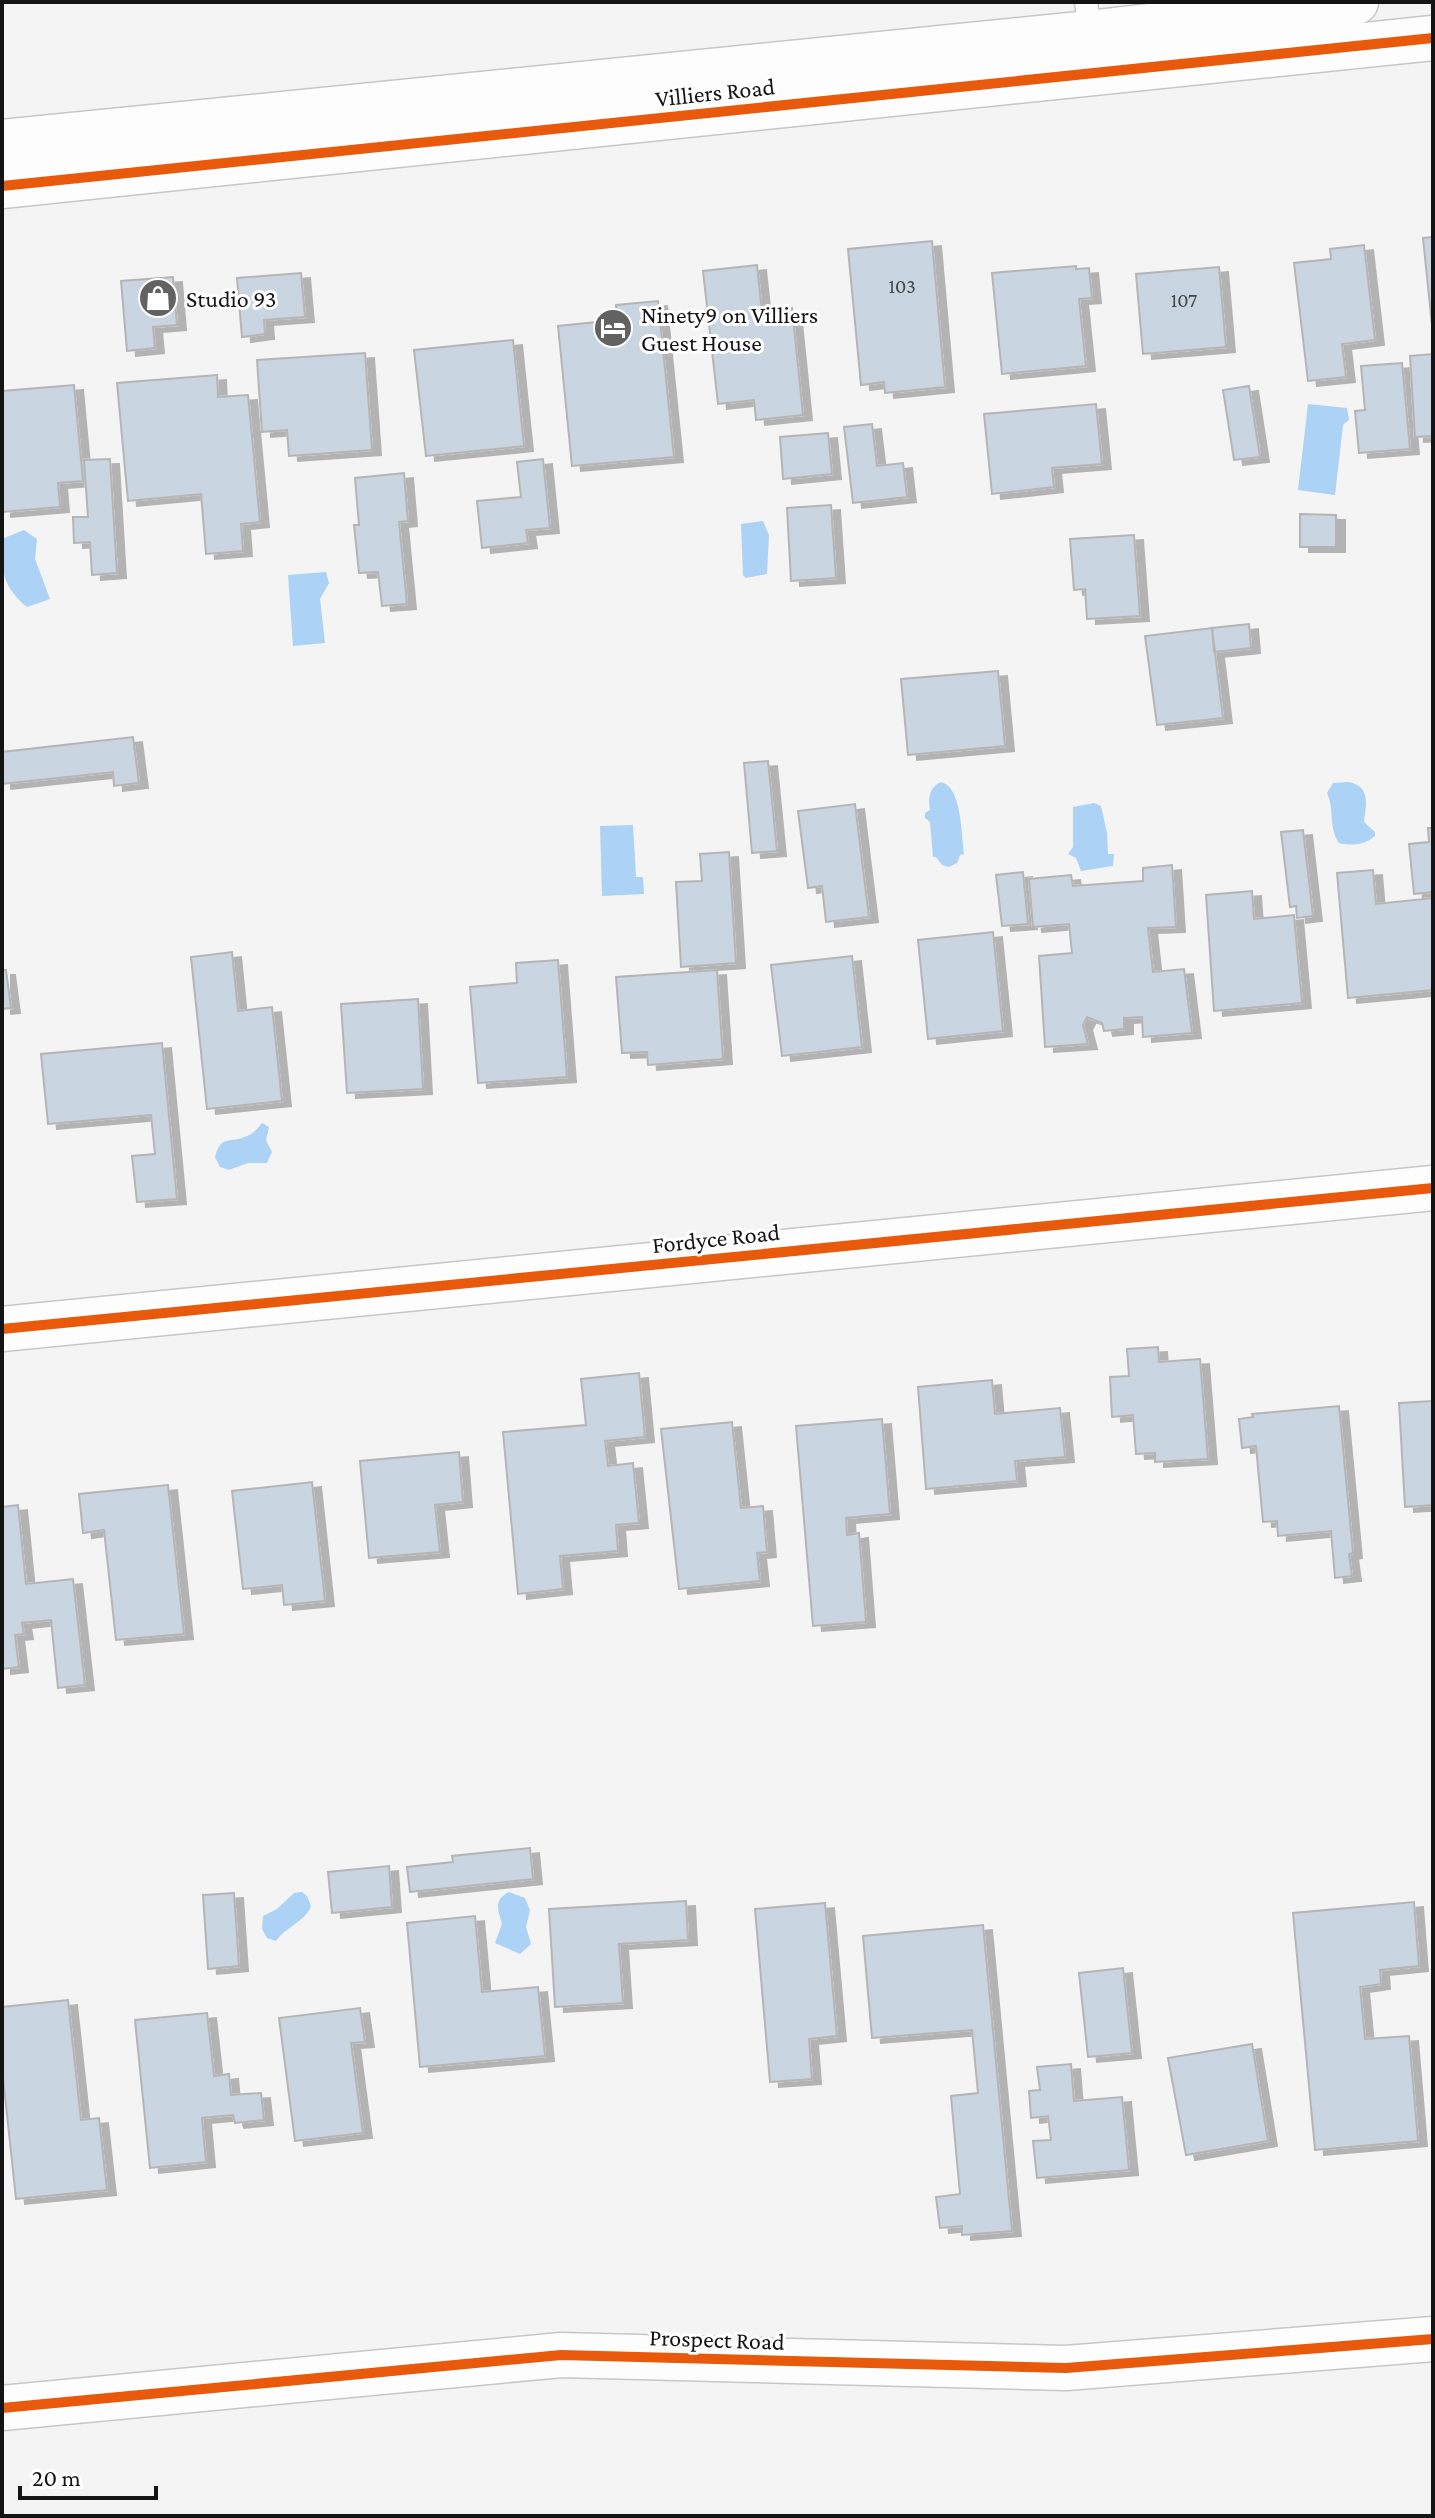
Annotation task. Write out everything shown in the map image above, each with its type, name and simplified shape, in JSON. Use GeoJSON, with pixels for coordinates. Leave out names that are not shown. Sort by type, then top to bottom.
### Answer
{"type":"FeatureCollection","features":[{"type":"Feature","properties":{"kind":"street","name":"Villiers Road"},"geometry":{"type":"LineString","coordinates":[[2,142],[1084,36],[1356,2]]}},
{"type":"Feature","properties":{"kind":"street","name":"Villiers Road"},"geometry":{"type":"LineString","coordinates":[[2,186],[473,137],[1084,36],[1433,38]]}},
{"type":"Feature","properties":{"kind":"street"},"geometry":{"type":"LineString","coordinates":[[465,95],[473,137]]}},
{"type":"Feature","properties":{"kind":"street","name":"Fordyce Road"},"geometry":{"type":"LineString","coordinates":[[2,1329],[1433,1188]]}},
{"type":"Feature","properties":{"kind":"street","name":"Prospect Road"},"geometry":{"type":"LineString","coordinates":[[2,2408],[561,2355],[1066,2368],[1433,2339]]}},
{"type":"Feature","properties":{"kind":"water"},"geometry":{"type":"Polygon","coordinates":[[[1308,404],[1347,408],[1349,420],[1343,425],[1335,495],[1298,490],[1308,404]]]}},
{"type":"Feature","properties":{"kind":"water"},"geometry":{"type":"Polygon","coordinates":[[[763,521],[769,535],[767,574],[746,578],[743,575],[741,524],[763,521]]]}},
{"type":"Feature","properties":{"kind":"water"},"geometry":{"type":"Polygon","coordinates":[[[24,530],[37,539],[35,559],[50,599],[27,607],[8,584],[2,560],[2,539],[24,530]]]}},
{"type":"Feature","properties":{"kind":"water"},"geometry":{"type":"Polygon","coordinates":[[[326,572],[329,583],[320,599],[325,643],[293,646],[288,575],[326,572]]]}},
{"type":"Feature","properties":{"kind":"water"},"geometry":{"type":"Polygon","coordinates":[[[941,782],[948,786],[957,801],[964,854],[949,867],[933,857],[930,822],[925,818],[925,813],[930,810],[932,790],[941,782]]]}},
{"type":"Feature","properties":{"kind":"water"},"geometry":{"type":"Polygon","coordinates":[[[1349,782],[1364,792],[1364,822],[1375,832],[1371,839],[1358,844],[1339,843],[1327,793],[1333,783],[1349,782]]]}},
{"type":"Feature","properties":{"kind":"water"},"geometry":{"type":"Polygon","coordinates":[[[1094,803],[1101,806],[1108,854],[1114,854],[1113,866],[1081,871],[1076,858],[1068,854],[1073,847],[1073,807],[1094,803]]]}},
{"type":"Feature","properties":{"kind":"water"},"geometry":{"type":"Polygon","coordinates":[[[633,825],[636,877],[643,877],[644,894],[602,896],[600,826],[633,825]]]}},
{"type":"Feature","properties":{"kind":"water"},"geometry":{"type":"Polygon","coordinates":[[[262,1123],[269,1127],[266,1140],[272,1152],[267,1163],[248,1163],[229,1170],[220,1167],[215,1157],[220,1145],[249,1135],[262,1123]]]}},
{"type":"Feature","properties":{"kind":"water"},"geometry":{"type":"Polygon","coordinates":[[[302,1892],[311,1906],[309,1911],[276,1941],[267,1938],[262,1929],[263,1916],[277,1909],[294,1893],[302,1892]]]}},
{"type":"Feature","properties":{"kind":"water"},"geometry":{"type":"Polygon","coordinates":[[[509,1892],[525,1898],[530,1910],[526,1927],[531,1944],[520,1954],[495,1943],[502,1924],[499,1902],[509,1892]]]}},
{"type":"Feature","properties":{"kind":"building"},"geometry":{"type":"Polygon","coordinates":[[[1433,237],[1433,335],[1423,238],[1433,237]]]}},
{"type":"Feature","properties":{"kind":"building"},"geometry":{"type":"Polygon","coordinates":[[[932,241],[945,387],[885,393],[884,382],[861,385],[848,249],[932,241]]]}},
{"type":"Feature","properties":{"kind":"building"},"geometry":{"type":"Polygon","coordinates":[[[1364,245],[1375,340],[1342,344],[1346,377],[1308,381],[1294,263],[1331,259],[1330,249],[1364,245]]]}},
{"type":"Feature","properties":{"kind":"building"},"geometry":{"type":"Polygon","coordinates":[[[757,265],[762,312],[792,308],[803,415],[756,420],[754,400],[718,404],[703,271],[757,265]]]}},
{"type":"Feature","properties":{"kind":"building"},"geometry":{"type":"Polygon","coordinates":[[[1076,266],[1076,269],[1089,268],[1092,298],[1079,299],[1086,366],[1002,374],[992,273],[1076,266]]]}},
{"type":"Feature","properties":{"kind":"building"},"geometry":{"type":"Polygon","coordinates":[[[1219,267],[1226,347],[1143,354],[1136,274],[1219,267]]]}},
{"type":"Feature","properties":{"kind":"building"},"geometry":{"type":"Polygon","coordinates":[[[301,273],[305,317],[264,320],[265,334],[242,337],[237,278],[301,273]]]}},
{"type":"Feature","properties":{"kind":"building"},"geometry":{"type":"Polygon","coordinates":[[[173,277],[177,325],[153,327],[155,348],[127,351],[121,281],[173,277]]]}},
{"type":"Feature","properties":{"kind":"building"},"geometry":{"type":"Polygon","coordinates":[[[658,301],[674,457],[572,466],[558,326],[617,320],[616,305],[658,301]]]}},
{"type":"Feature","properties":{"kind":"building"},"geometry":{"type":"Polygon","coordinates":[[[513,340],[524,446],[426,456],[414,350],[513,340]]]}},
{"type":"Feature","properties":{"kind":"building"},"geometry":{"type":"Polygon","coordinates":[[[365,353],[372,450],[289,456],[287,430],[262,432],[257,360],[365,353]]]}},
{"type":"Feature","properties":{"kind":"building"},"geometry":{"type":"Polygon","coordinates":[[[1433,354],[1433,436],[1415,437],[1410,356],[1433,354]]]}},
{"type":"Feature","properties":{"kind":"building"},"geometry":{"type":"Polygon","coordinates":[[[1402,363],[1410,449],[1359,453],[1355,411],[1365,410],[1361,366],[1402,363]]]}},
{"type":"Feature","properties":{"kind":"building"},"geometry":{"type":"Polygon","coordinates":[[[217,375],[218,397],[248,395],[260,522],[241,524],[243,551],[206,554],[201,494],[128,501],[117,383],[217,375]]]}},
{"type":"Feature","properties":{"kind":"building"},"geometry":{"type":"Polygon","coordinates":[[[74,385],[83,481],[58,483],[60,507],[2,512],[2,391],[74,385]]]}},
{"type":"Feature","properties":{"kind":"building"},"geometry":{"type":"Polygon","coordinates":[[[1249,386],[1260,457],[1234,460],[1223,390],[1249,386]]]}},
{"type":"Feature","properties":{"kind":"building"},"geometry":{"type":"Polygon","coordinates":[[[1096,404],[1102,464],[1052,468],[1054,487],[992,494],[984,414],[1096,404]]]}},
{"type":"Feature","properties":{"kind":"building"},"geometry":{"type":"Polygon","coordinates":[[[872,424],[877,466],[903,463],[907,497],[853,503],[844,427],[872,424]]]}},
{"type":"Feature","properties":{"kind":"building"},"geometry":{"type":"Polygon","coordinates":[[[828,433],[832,474],[783,479],[780,437],[828,433]]]}},
{"type":"Feature","properties":{"kind":"building"},"geometry":{"type":"Polygon","coordinates":[[[110,459],[117,573],[92,575],[90,542],[74,543],[73,517],[88,517],[84,460],[110,459]]]}},
{"type":"Feature","properties":{"kind":"building"},"geometry":{"type":"Polygon","coordinates":[[[543,459],[550,528],[526,530],[528,543],[482,548],[477,501],[521,497],[517,462],[543,459]]]}},
{"type":"Feature","properties":{"kind":"building"},"geometry":{"type":"Polygon","coordinates":[[[404,473],[408,521],[399,522],[407,604],[382,606],[378,572],[359,573],[354,525],[359,525],[355,478],[404,473]]]}},
{"type":"Feature","properties":{"kind":"building"},"geometry":{"type":"Polygon","coordinates":[[[831,505],[836,578],[791,581],[787,508],[831,505]]]}},
{"type":"Feature","properties":{"kind":"building"},"geometry":{"type":"Polygon","coordinates":[[[1300,514],[1336,515],[1336,547],[1300,547],[1300,514]]]}},
{"type":"Feature","properties":{"kind":"building"},"geometry":{"type":"Polygon","coordinates":[[[1134,535],[1140,616],[1087,619],[1085,589],[1074,590],[1070,539],[1134,535]]]}},
{"type":"Feature","properties":{"kind":"building"},"geometry":{"type":"Polygon","coordinates":[[[1249,624],[1251,648],[1214,652],[1212,628],[1249,624]]]}},
{"type":"Feature","properties":{"kind":"building"},"geometry":{"type":"Polygon","coordinates":[[[1212,628],[1223,718],[1157,725],[1145,636],[1212,628]]]}},
{"type":"Feature","properties":{"kind":"building"},"geometry":{"type":"Polygon","coordinates":[[[998,671],[1005,746],[908,755],[901,679],[998,671]]]}},
{"type":"Feature","properties":{"kind":"building"},"geometry":{"type":"Polygon","coordinates":[[[133,737],[139,783],[114,786],[113,772],[2,784],[2,752],[133,737]]]}},
{"type":"Feature","properties":{"kind":"building"},"geometry":{"type":"Polygon","coordinates":[[[768,761],[777,851],[752,853],[744,763],[768,761]]]}},
{"type":"Feature","properties":{"kind":"building"},"geometry":{"type":"Polygon","coordinates":[[[855,804],[869,917],[826,922],[822,886],[808,888],[798,811],[855,804]]]}},
{"type":"Feature","properties":{"kind":"building"},"geometry":{"type":"Polygon","coordinates":[[[1428,828],[1433,828],[1433,892],[1414,894],[1409,844],[1429,842],[1428,828]]]}},
{"type":"Feature","properties":{"kind":"building"},"geometry":{"type":"Polygon","coordinates":[[[1303,830],[1313,916],[1297,918],[1296,906],[1290,907],[1281,832],[1303,830]]]}},
{"type":"Feature","properties":{"kind":"building"},"geometry":{"type":"Polygon","coordinates":[[[729,852],[736,963],[681,967],[676,882],[702,881],[700,854],[729,852]]]}},
{"type":"Feature","properties":{"kind":"building"},"geometry":{"type":"Polygon","coordinates":[[[1172,865],[1176,927],[1148,928],[1153,972],[1184,969],[1192,1033],[1143,1037],[1142,1017],[1124,1018],[1124,1029],[1104,1031],[1102,1023],[1087,1017],[1083,1025],[1088,1044],[1045,1047],[1039,956],[1072,953],[1069,924],[1033,927],[1029,879],[1071,875],[1073,886],[1143,881],[1143,868],[1172,865]]]}},
{"type":"Feature","properties":{"kind":"building"},"geometry":{"type":"Polygon","coordinates":[[[1373,870],[1376,904],[1433,898],[1433,990],[1348,998],[1337,873],[1373,870]]]}},
{"type":"Feature","properties":{"kind":"building"},"geometry":{"type":"Polygon","coordinates":[[[1023,872],[1028,924],[1002,926],[996,875],[1023,872]]]}},
{"type":"Feature","properties":{"kind":"building"},"geometry":{"type":"Polygon","coordinates":[[[1252,891],[1254,919],[1294,915],[1302,1003],[1214,1011],[1206,895],[1252,891]]]}},
{"type":"Feature","properties":{"kind":"building"},"geometry":{"type":"Polygon","coordinates":[[[993,932],[1003,1031],[928,1039],[918,940],[993,932]]]}},
{"type":"Feature","properties":{"kind":"building"},"geometry":{"type":"Polygon","coordinates":[[[232,952],[238,1011],[272,1007],[282,1101],[207,1109],[191,957],[232,952]]]}},
{"type":"Feature","properties":{"kind":"building"},"geometry":{"type":"Polygon","coordinates":[[[852,956],[862,1047],[782,1056],[771,965],[852,956]]]}},
{"type":"Feature","properties":{"kind":"building"},"geometry":{"type":"Polygon","coordinates":[[[558,960],[567,1077],[478,1083],[470,987],[517,983],[516,963],[558,960]]]}},
{"type":"Feature","properties":{"kind":"building"},"geometry":{"type":"Polygon","coordinates":[[[2,970],[6,970],[11,1008],[2,1009],[2,970]]]}},
{"type":"Feature","properties":{"kind":"building"},"geometry":{"type":"Polygon","coordinates":[[[717,970],[723,1059],[648,1065],[647,1052],[622,1053],[616,977],[717,970]]]}},
{"type":"Feature","properties":{"kind":"building"},"geometry":{"type":"Polygon","coordinates":[[[418,999],[423,1089],[347,1093],[341,1004],[418,999]]]}},
{"type":"Feature","properties":{"kind":"building"},"geometry":{"type":"Polygon","coordinates":[[[162,1043],[177,1199],[137,1202],[132,1156],[155,1154],[151,1115],[48,1124],[41,1054],[162,1043]]]}},
{"type":"Feature","properties":{"kind":"building"},"geometry":{"type":"Polygon","coordinates":[[[1158,1347],[1159,1362],[1200,1359],[1208,1459],[1155,1462],[1155,1453],[1136,1454],[1133,1415],[1112,1417],[1110,1377],[1129,1376],[1127,1349],[1158,1347]]]}},
{"type":"Feature","properties":{"kind":"building"},"geometry":{"type":"Polygon","coordinates":[[[639,1373],[645,1437],[605,1441],[608,1466],[633,1463],[639,1523],[616,1525],[618,1551],[560,1556],[563,1589],[518,1594],[503,1432],[586,1425],[581,1379],[639,1373]]]}},
{"type":"Feature","properties":{"kind":"building"},"geometry":{"type":"Polygon","coordinates":[[[992,1380],[995,1414],[1060,1408],[1065,1457],[1015,1461],[1017,1481],[926,1489],[918,1387],[992,1380]]]}},
{"type":"Feature","properties":{"kind":"building"},"geometry":{"type":"Polygon","coordinates":[[[1433,1401],[1433,1505],[1405,1507],[1399,1403],[1433,1401]]]}},
{"type":"Feature","properties":{"kind":"building"},"geometry":{"type":"Polygon","coordinates":[[[1339,1406],[1353,1553],[1349,1554],[1352,1576],[1335,1578],[1331,1531],[1278,1536],[1277,1521],[1263,1522],[1256,1446],[1242,1448],[1239,1419],[1253,1417],[1252,1414],[1339,1406]]]}},
{"type":"Feature","properties":{"kind":"building"},"geometry":{"type":"Polygon","coordinates":[[[882,1419],[890,1514],[846,1518],[847,1535],[859,1533],[866,1622],[813,1626],[796,1426],[882,1419]]]}},
{"type":"Feature","properties":{"kind":"building"},"geometry":{"type":"Polygon","coordinates":[[[732,1422],[741,1508],[763,1506],[767,1552],[757,1553],[760,1581],[679,1589],[661,1429],[732,1422]]]}},
{"type":"Feature","properties":{"kind":"building"},"geometry":{"type":"Polygon","coordinates":[[[459,1452],[463,1502],[435,1505],[440,1552],[369,1558],[360,1461],[459,1452]]]}},
{"type":"Feature","properties":{"kind":"building"},"geometry":{"type":"Polygon","coordinates":[[[312,1482],[325,1601],[284,1605],[282,1585],[243,1589],[232,1491],[312,1482]]]}},
{"type":"Feature","properties":{"kind":"building"},"geometry":{"type":"Polygon","coordinates":[[[168,1485],[184,1634],[116,1640],[104,1530],[83,1533],[79,1494],[168,1485]]]}},
{"type":"Feature","properties":{"kind":"building"},"geometry":{"type":"Polygon","coordinates":[[[18,1505],[26,1584],[73,1579],[85,1685],[58,1688],[51,1620],[22,1623],[24,1634],[15,1635],[19,1667],[2,1669],[2,1507],[18,1505]]]}},
{"type":"Feature","properties":{"kind":"building"},"geometry":{"type":"Polygon","coordinates":[[[530,1848],[533,1879],[410,1892],[407,1867],[453,1862],[452,1856],[530,1848]]]}},
{"type":"Feature","properties":{"kind":"building"},"geometry":{"type":"Polygon","coordinates":[[[389,1866],[392,1907],[332,1913],[328,1872],[389,1866]]]}},
{"type":"Feature","properties":{"kind":"building"},"geometry":{"type":"Polygon","coordinates":[[[234,1893],[239,1966],[208,1969],[203,1895],[234,1893]]]}},
{"type":"Feature","properties":{"kind":"building"},"geometry":{"type":"Polygon","coordinates":[[[686,1901],[688,1940],[619,1944],[623,2003],[555,2007],[549,1909],[686,1901]]]}},
{"type":"Feature","properties":{"kind":"building"},"geometry":{"type":"Polygon","coordinates":[[[1414,1902],[1419,1966],[1380,1970],[1381,1984],[1360,1987],[1365,2039],[1409,2036],[1418,2141],[1315,2150],[1293,1913],[1414,1902]]]}},
{"type":"Feature","properties":{"kind":"building"},"geometry":{"type":"Polygon","coordinates":[[[825,1903],[837,2036],[809,2039],[812,2079],[770,2082],[755,1909],[825,1903]]]}},
{"type":"Feature","properties":{"kind":"building"},"geometry":{"type":"Polygon","coordinates":[[[475,1916],[482,1992],[538,1987],[545,2056],[420,2067],[407,1923],[475,1916]]]}},
{"type":"Feature","properties":{"kind":"building"},"geometry":{"type":"Polygon","coordinates":[[[983,1925],[1012,2231],[962,2235],[962,2226],[940,2228],[936,2197],[960,2194],[951,2096],[978,2093],[972,2030],[872,2038],[863,1936],[983,1925]]]}},
{"type":"Feature","properties":{"kind":"building"},"geometry":{"type":"Polygon","coordinates":[[[1123,1968],[1132,2053],[1088,2057],[1079,1973],[1123,1968]]]}},
{"type":"Feature","properties":{"kind":"building"},"geometry":{"type":"Polygon","coordinates":[[[68,2000],[81,2120],[99,2118],[107,2190],[16,2199],[2,2068],[2,2007],[68,2000]]]}},
{"type":"Feature","properties":{"kind":"building"},"geometry":{"type":"Polygon","coordinates":[[[360,2008],[365,2042],[351,2043],[363,2133],[295,2141],[279,2018],[360,2008]]]}},
{"type":"Feature","properties":{"kind":"building"},"geometry":{"type":"Polygon","coordinates":[[[207,2013],[214,2076],[229,2074],[231,2095],[261,2093],[264,2120],[235,2123],[233,2115],[202,2118],[206,2162],[150,2168],[135,2020],[207,2013]]]}},
{"type":"Feature","properties":{"kind":"building"},"geometry":{"type":"Polygon","coordinates":[[[1252,2044],[1268,2141],[1186,2155],[1168,2058],[1252,2044]]]}},
{"type":"Feature","properties":{"kind":"building"},"geometry":{"type":"Polygon","coordinates":[[[1071,2064],[1074,2101],[1122,2097],[1129,2170],[1037,2178],[1033,2141],[1051,2140],[1048,2116],[1031,2118],[1029,2091],[1040,2090],[1037,2067],[1071,2064]]]}},
{"type":"Feature","properties":{"kind":"cycle path"},"geometry":{"type":"LineString","coordinates":[[2,186],[1433,38]]}},
{"type":"Feature","properties":{"kind":"cycle path"},"geometry":{"type":"LineString","coordinates":[[2,1329],[1433,1188]]}},
{"type":"Feature","properties":{"kind":"cycle path"},"geometry":{"type":"LineString","coordinates":[[2,2408],[561,2355],[1066,2368],[1433,2339]]}},
{"type":"Feature","properties":{"kind":"place","name":"Studio 93"},"geometry":{"type":"Point","coordinates":[158,298]}},
{"type":"Feature","properties":{"kind":"place","name":"Ninety9 on Villiers Guest House"},"geometry":{"type":"Point","coordinates":[613,328]}}]}
